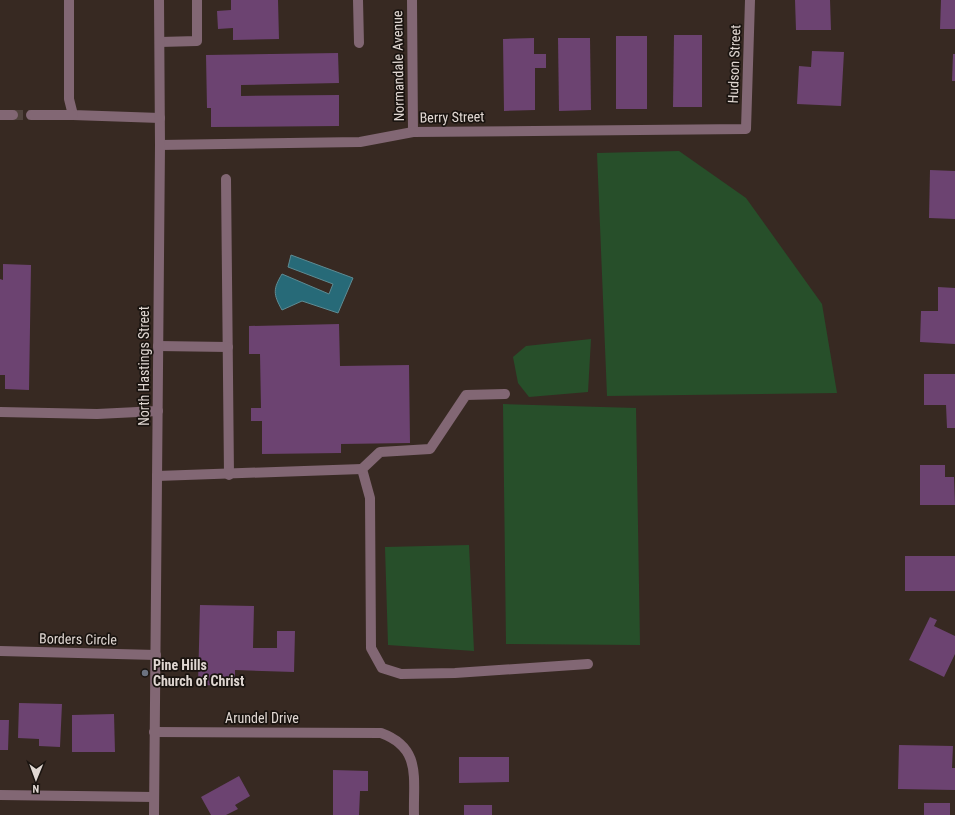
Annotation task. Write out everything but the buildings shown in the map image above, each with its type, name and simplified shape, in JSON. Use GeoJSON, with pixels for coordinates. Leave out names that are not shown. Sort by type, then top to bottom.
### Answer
{"type":"FeatureCollection","features":[{"type":"Feature","properties":{"kind":"street"},"geometry":{"type":"LineString","coordinates":[[69,0],[69,99],[73,115]]}},
{"type":"Feature","properties":{"kind":"street","name":"North Hastings Street"},"geometry":{"type":"LineString","coordinates":[[154,815],[160,145],[159,0]]}},
{"type":"Feature","properties":{"kind":"street"},"geometry":{"type":"LineString","coordinates":[[160,42],[197,41],[197,0]]}},
{"type":"Feature","properties":{"kind":"street"},"geometry":{"type":"LineString","coordinates":[[358,0],[359,43]]}},
{"type":"Feature","properties":{"kind":"street","name":"Normandale Avenue"},"geometry":{"type":"LineString","coordinates":[[412,0],[413,132]]}},
{"type":"Feature","properties":{"kind":"street","name":"Hudson Street"},"geometry":{"type":"LineString","coordinates":[[746,129],[750,0]]}},
{"type":"Feature","properties":{"kind":"street"},"geometry":{"type":"LineString","coordinates":[[0,115],[13,114]]}},
{"type":"Feature","properties":{"kind":"street"},"geometry":{"type":"LineString","coordinates":[[32,114],[160,118]]}},
{"type":"Feature","properties":{"kind":"street","name":"Berry Street"},"geometry":{"type":"LineString","coordinates":[[160,145],[360,142],[413,132],[746,129]]}},
{"type":"Feature","properties":{"kind":"street"},"geometry":{"type":"LineString","coordinates":[[226,179],[229,475]]}},
{"type":"Feature","properties":{"kind":"street"},"geometry":{"type":"LineString","coordinates":[[158,346],[228,347]]}},
{"type":"Feature","properties":{"kind":"street"},"geometry":{"type":"LineString","coordinates":[[157,476],[229,475],[362,469],[380,452],[430,449],[466,394],[505,394]]}},
{"type":"Feature","properties":{"kind":"street"},"geometry":{"type":"LineString","coordinates":[[0,412],[97,414],[158,411]]}},
{"type":"Feature","properties":{"kind":"street"},"geometry":{"type":"LineString","coordinates":[[362,469],[370,498],[371,648],[382,668],[401,674],[455,673],[588,664]]}},
{"type":"Feature","properties":{"kind":"street","name":"Borders Circle"},"geometry":{"type":"LineString","coordinates":[[0,651],[156,655]]}},
{"type":"Feature","properties":{"kind":"street","name":"Arundel Drive"},"geometry":{"type":"LineString","coordinates":[[154,732],[380,733],[401,743],[408,752],[413,768],[414,815]]}},
{"type":"Feature","properties":{"kind":"street"},"geometry":{"type":"LineString","coordinates":[[0,795],[154,797]]}},
{"type":"Feature","properties":{"kind":"green space"},"geometry":{"type":"Polygon","coordinates":[[[679,151],[746,198],[822,304],[837,393],[607,396],[597,153],[679,151]]]}},
{"type":"Feature","properties":{"kind":"green space"},"geometry":{"type":"Polygon","coordinates":[[[591,339],[588,392],[529,397],[518,383],[513,357],[526,346],[591,339]]]}},
{"type":"Feature","properties":{"kind":"green space"},"geometry":{"type":"Polygon","coordinates":[[[503,404],[636,408],[640,645],[506,644],[503,404]]]}},
{"type":"Feature","properties":{"kind":"green space"},"geometry":{"type":"Polygon","coordinates":[[[469,545],[474,651],[388,645],[385,547],[469,545]]]}},
{"type":"Feature","properties":{"kind":"water"},"geometry":{"type":"Polygon","coordinates":[[[291,255],[353,278],[338,313],[302,301],[282,310],[275,292],[282,274],[329,294],[333,284],[288,267],[291,255]]]}},
{"type":"Feature","properties":{"kind":"tunnel"},"geometry":{"type":"LineString","coordinates":[[13,115],[31,115]]}},
{"type":"Feature","properties":{"kind":"place","name":"Pine Hills Church of Christ"},"geometry":{"type":"Point","coordinates":[145,673]}}]}
